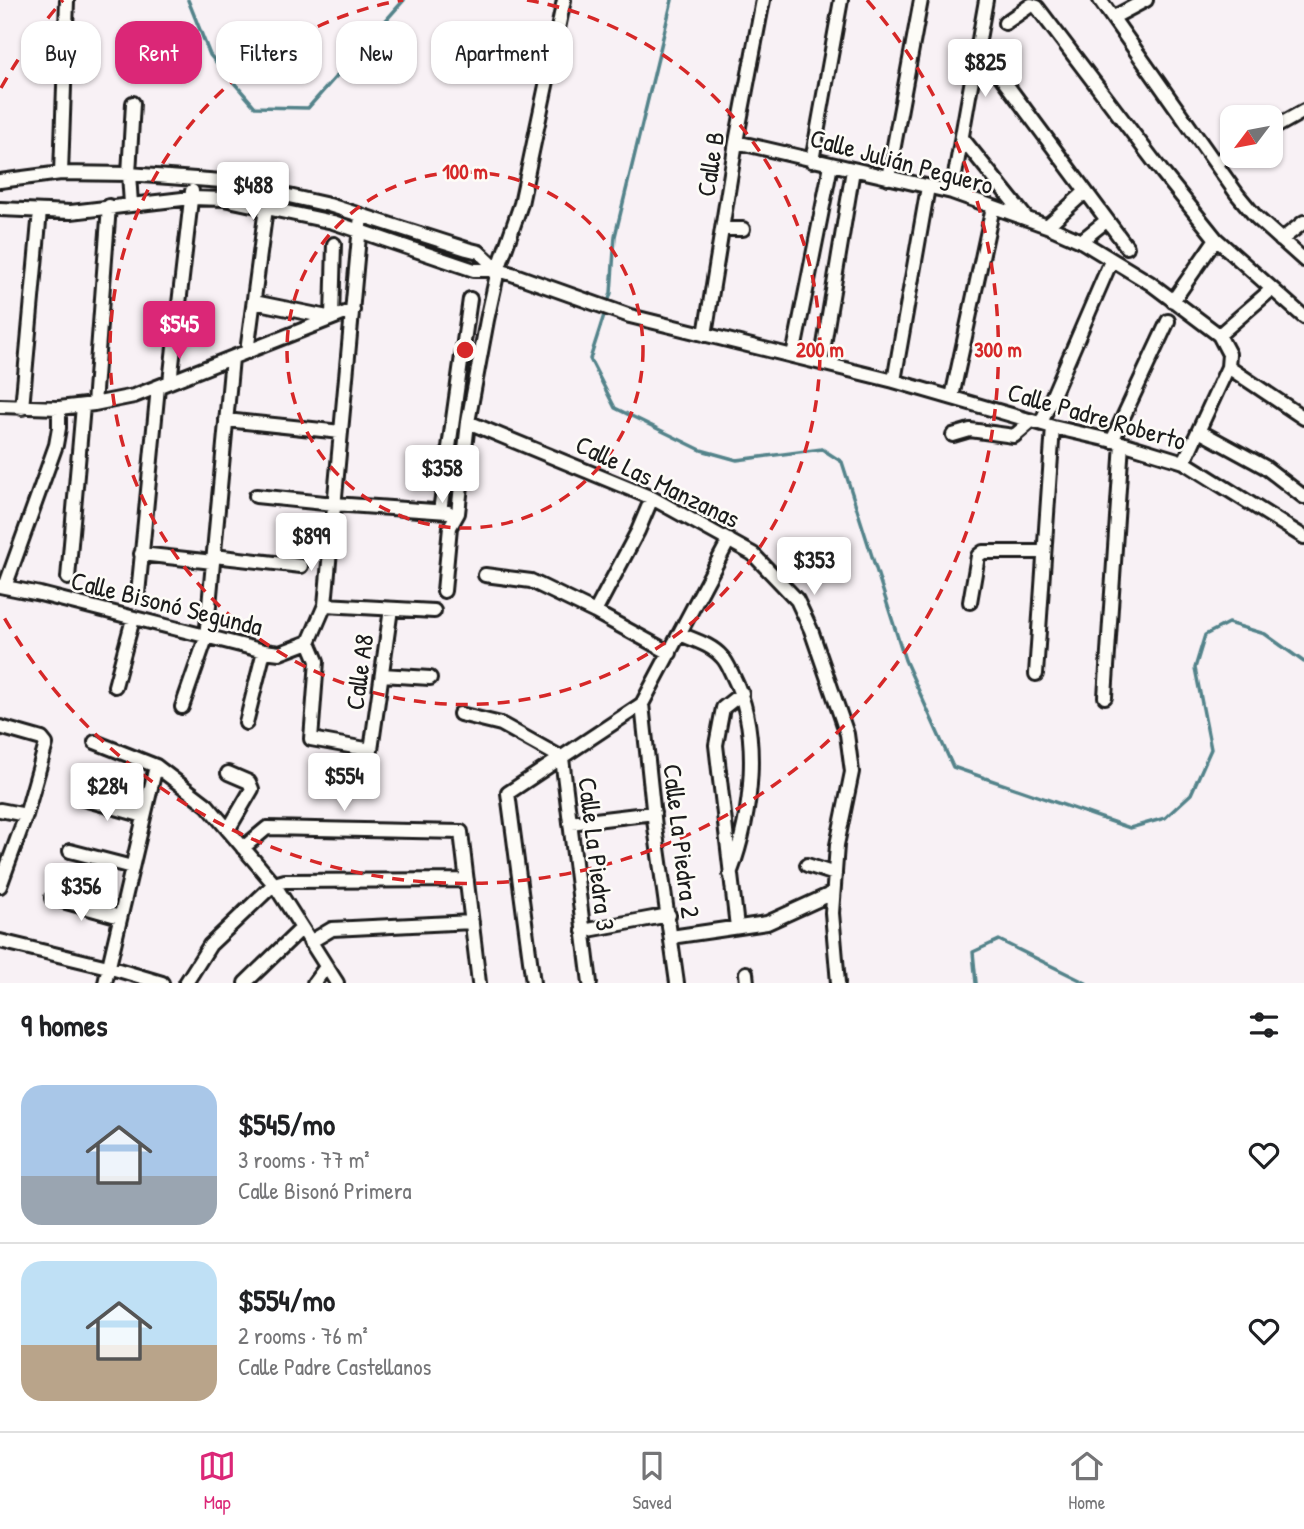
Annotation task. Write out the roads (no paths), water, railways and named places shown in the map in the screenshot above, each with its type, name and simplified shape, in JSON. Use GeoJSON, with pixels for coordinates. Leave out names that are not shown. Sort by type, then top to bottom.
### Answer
{"type":"FeatureCollection","features":[{"type":"Feature","properties":{"kind":"street"},"geometry":{"type":"LineString","coordinates":[[61,173],[67,0]]}},
{"type":"Feature","properties":{"kind":"street"},"geometry":{"type":"LineString","coordinates":[[444,590],[450,527],[458,513],[468,422],[498,270],[523,198],[564,0]]}},
{"type":"Feature","properties":{"kind":"street","name":"Calle B"},"geometry":{"type":"LineString","coordinates":[[705,335],[736,142],[763,0]]}},
{"type":"Feature","properties":{"kind":"street"},"geometry":{"type":"LineString","coordinates":[[812,161],[841,0]]}},
{"type":"Feature","properties":{"kind":"street"},"geometry":{"type":"LineString","coordinates":[[888,178],[921,0]]}},
{"type":"Feature","properties":{"kind":"street"},"geometry":{"type":"LineString","coordinates":[[952,192],[986,0]]}},
{"type":"Feature","properties":{"kind":"street"},"geometry":{"type":"LineString","coordinates":[[1100,0],[1256,217],[1304,260]]}},
{"type":"Feature","properties":{"kind":"street"},"geometry":{"type":"LineString","coordinates":[[1114,17],[1146,0]]}},
{"type":"Feature","properties":{"kind":"street"},"geometry":{"type":"LineString","coordinates":[[1005,23],[1031,5],[1037,7],[1216,239],[1304,317]]}},
{"type":"Feature","properties":{"kind":"street"},"geometry":{"type":"LineString","coordinates":[[978,46],[1127,247]]}},
{"type":"Feature","properties":{"kind":"street"},"geometry":{"type":"LineString","coordinates":[[131,204],[129,174],[133,103]]}},
{"type":"Feature","properties":{"kind":"street"},"geometry":{"type":"LineString","coordinates":[[1283,123],[1304,111]]}},
{"type":"Feature","properties":{"kind":"street"},"geometry":{"type":"LineString","coordinates":[[962,138],[1027,220]]}},
{"type":"Feature","properties":{"kind":"street","name":"Calle Julián Peguero"},"geometry":{"type":"LineString","coordinates":[[736,142],[952,192],[1047,226],[1080,241],[1150,283],[1219,335]]}},
{"type":"Feature","properties":{"kind":"street"},"geometry":{"type":"LineString","coordinates":[[1215,163],[1220,160]]}},
{"type":"Feature","properties":{"kind":"street"},"geometry":{"type":"LineString","coordinates":[[793,356],[831,165]]}},
{"type":"Feature","properties":{"kind":"street"},"geometry":{"type":"LineString","coordinates":[[821,363],[853,170]]}},
{"type":"Feature","properties":{"kind":"street"},"geometry":{"type":"LineString","coordinates":[[0,181],[61,173],[129,174],[222,181],[329,205],[479,252],[498,270]]}},
{"type":"Feature","properties":{"kind":"street"},"geometry":{"type":"LineString","coordinates":[[138,594],[141,554],[192,179]]}},
{"type":"Feature","properties":{"kind":"street"},"geometry":{"type":"LineString","coordinates":[[894,381],[928,187]]}},
{"type":"Feature","properties":{"kind":"street"},"geometry":{"type":"LineString","coordinates":[[1047,226],[1085,192]]}},
{"type":"Feature","properties":{"kind":"street"},"geometry":{"type":"LineString","coordinates":[[0,209],[71,212],[191,198],[224,199],[360,230],[474,270],[498,270]]}},
{"type":"Feature","properties":{"kind":"street"},"geometry":{"type":"LineString","coordinates":[[68,578],[109,206]]}},
{"type":"Feature","properties":{"kind":"street"},"geometry":{"type":"LineString","coordinates":[[952,397],[993,207]]}},
{"type":"Feature","properties":{"kind":"street"},"geometry":{"type":"LineString","coordinates":[[247,352],[266,208]]}},
{"type":"Feature","properties":{"kind":"street"},"geometry":{"type":"LineString","coordinates":[[22,408],[40,211]]}},
{"type":"Feature","properties":{"kind":"street"},"geometry":{"type":"LineString","coordinates":[[309,642],[325,605],[361,215]]}},
{"type":"Feature","properties":{"kind":"street"},"geometry":{"type":"LineString","coordinates":[[1080,241],[1106,221]]}},
{"type":"Feature","properties":{"kind":"street"},"geometry":{"type":"LineString","coordinates":[[1281,240],[1304,222]]}},
{"type":"Feature","properties":{"kind":"street"},"geometry":{"type":"LineString","coordinates":[[723,229],[743,229]]}},
{"type":"Feature","properties":{"kind":"street"},"geometry":{"type":"LineString","coordinates":[[1173,301],[1216,239]]}},
{"type":"Feature","properties":{"kind":"street"},"geometry":{"type":"LineString","coordinates":[[332,318],[334,244]]}},
{"type":"Feature","properties":{"kind":"street"},"geometry":{"type":"LineString","coordinates":[[1036,674],[1044,552],[1041,424],[1111,261]]}},
{"type":"Feature","properties":{"kind":"street","name":"Calle Padre Roberto"},"geometry":{"type":"LineString","coordinates":[[498,270],[630,316],[894,381],[1184,462],[1304,537]]}},
{"type":"Feature","properties":{"kind":"street"},"geometry":{"type":"LineString","coordinates":[[1184,462],[1228,367],[1229,354],[1219,335],[1272,289]]}},
{"type":"Feature","properties":{"kind":"street"},"geometry":{"type":"LineString","coordinates":[[440,511],[470,299]]}},
{"type":"Feature","properties":{"kind":"street"},"geometry":{"type":"LineString","coordinates":[[254,302],[332,318]]}},
{"type":"Feature","properties":{"kind":"street"},"geometry":{"type":"LineString","coordinates":[[0,420],[3,406],[59,408],[134,396],[353,310]]}},
{"type":"Feature","properties":{"kind":"street"},"geometry":{"type":"LineString","coordinates":[[1105,697],[1117,442],[1168,321]]}},
{"type":"Feature","properties":{"kind":"street"},"geometry":{"type":"LineString","coordinates":[[182,708],[206,638],[232,358]]}},
{"type":"Feature","properties":{"kind":"street"},"geometry":{"type":"LineString","coordinates":[[1228,367],[1304,418]]}},
{"type":"Feature","properties":{"kind":"street"},"geometry":{"type":"LineString","coordinates":[[2,587],[56,445],[59,408]]}},
{"type":"Feature","properties":{"kind":"street"},"geometry":{"type":"LineString","coordinates":[[226,420],[341,432]]}},
{"type":"Feature","properties":{"kind":"street","name":"Calle Las Manzanas"},"geometry":{"type":"LineString","coordinates":[[468,422],[652,498],[753,554],[797,600],[811,630],[847,734],[852,772],[837,845],[833,894],[838,983]]}},
{"type":"Feature","properties":{"kind":"street"},"geometry":{"type":"LineString","coordinates":[[953,435],[970,430],[1014,436],[1028,424],[1041,424]]}},
{"type":"Feature","properties":{"kind":"street"},"geometry":{"type":"LineString","coordinates":[[1199,431],[1265,467],[1304,497]]}},
{"type":"Feature","properties":{"kind":"street"},"geometry":{"type":"LineString","coordinates":[[256,496],[458,513]]}},
{"type":"Feature","properties":{"kind":"street"},"geometry":{"type":"LineString","coordinates":[[595,612],[638,531],[652,498]]}},
{"type":"Feature","properties":{"kind":"street"},"geometry":{"type":"LineString","coordinates":[[533,983],[508,793],[642,704],[729,540]]}},
{"type":"Feature","properties":{"kind":"street"},"geometry":{"type":"LineString","coordinates":[[970,602],[978,556],[983,552],[1044,552]]}},
{"type":"Feature","properties":{"kind":"street"},"geometry":{"type":"LineString","coordinates":[[141,554],[301,566]]}},
{"type":"Feature","properties":{"kind":"street"},"geometry":{"type":"LineString","coordinates":[[485,575],[531,581],[670,653]]}},
{"type":"Feature","properties":{"kind":"street","name":"Calle Bisonó Segunda"},"geometry":{"type":"LineString","coordinates":[[2,587],[40,594],[264,651],[280,653],[309,642]]}},
{"type":"Feature","properties":{"kind":"street"},"geometry":{"type":"LineString","coordinates":[[325,605],[434,611]]}},
{"type":"Feature","properties":{"kind":"street","name":"Calle A8"},"geometry":{"type":"LineString","coordinates":[[309,642],[317,660],[312,739],[372,750],[391,609]]}},
{"type":"Feature","properties":{"kind":"street"},"geometry":{"type":"LineString","coordinates":[[115,686],[133,619]]}},
{"type":"Feature","properties":{"kind":"street"},"geometry":{"type":"LineString","coordinates":[[680,634],[722,656],[747,711],[750,786],[742,841],[730,874]]}},
{"type":"Feature","properties":{"kind":"street"},"geometry":{"type":"LineString","coordinates":[[246,723],[264,651]]}},
{"type":"Feature","properties":{"kind":"street"},"geometry":{"type":"LineString","coordinates":[[382,675],[430,678]]}},
{"type":"Feature","properties":{"kind":"street"},"geometry":{"type":"LineString","coordinates":[[737,927],[716,744],[723,708],[741,693]]}},
{"type":"Feature","properties":{"kind":"street","name":"Calle La Piedra 2"},"geometry":{"type":"LineString","coordinates":[[642,704],[677,983]]}},
{"type":"Feature","properties":{"kind":"street","name":"Calle La Piedra 3"},"geometry":{"type":"LineString","coordinates":[[460,714],[501,724],[562,758],[590,983]]}},
{"type":"Feature","properties":{"kind":"street"},"geometry":{"type":"LineString","coordinates":[[0,727],[42,739],[46,744],[26,815],[0,886]]}},
{"type":"Feature","properties":{"kind":"street"},"geometry":{"type":"LineString","coordinates":[[95,742],[156,766],[207,805],[274,884],[337,983]]}},
{"type":"Feature","properties":{"kind":"street"},"geometry":{"type":"LineString","coordinates":[[105,983],[156,766]]}},
{"type":"Feature","properties":{"kind":"street"},"geometry":{"type":"LineString","coordinates":[[228,773],[249,782],[252,789],[228,830]]}},
{"type":"Feature","properties":{"kind":"street"},"geometry":{"type":"LineString","coordinates":[[80,798],[144,816]]}},
{"type":"Feature","properties":{"kind":"street"},"geometry":{"type":"LineString","coordinates":[[0,810],[26,815]]}},
{"type":"Feature","properties":{"kind":"street"},"geometry":{"type":"LineString","coordinates":[[570,823],[654,813]]}},
{"type":"Feature","properties":{"kind":"street"},"geometry":{"type":"LineString","coordinates":[[243,848],[267,828],[461,832],[479,983]]}},
{"type":"Feature","properties":{"kind":"street"},"geometry":{"type":"LineString","coordinates":[[70,851],[132,867]]}},
{"type":"Feature","properties":{"kind":"street"},"geometry":{"type":"LineString","coordinates":[[807,865],[835,874]]}},
{"type":"Feature","properties":{"kind":"street"},"geometry":{"type":"LineString","coordinates":[[186,983],[210,946],[274,884],[285,881],[467,880]]}},
{"type":"Feature","properties":{"kind":"street"},"geometry":{"type":"LineString","coordinates":[[671,937],[767,923],[833,894]]}},
{"type":"Feature","properties":{"kind":"street"},"geometry":{"type":"LineString","coordinates":[[52,898],[120,917]]}},
{"type":"Feature","properties":{"kind":"street"},"geometry":{"type":"LineString","coordinates":[[583,930],[668,915]]}},
{"type":"Feature","properties":{"kind":"street"},"geometry":{"type":"LineString","coordinates":[[310,942],[332,929],[472,922]]}},
{"type":"Feature","properties":{"kind":"street"},"geometry":{"type":"LineString","coordinates":[[245,983],[301,929]]}},
{"type":"Feature","properties":{"kind":"street"},"geometry":{"type":"LineString","coordinates":[[0,941],[162,983]]}},
{"type":"Feature","properties":{"kind":"street"},"geometry":{"type":"LineString","coordinates":[[314,983],[326,967]]}},
{"type":"Feature","properties":{"kind":"waterway"},"geometry":{"type":"LineString","coordinates":[[188,0],[210,55],[255,107],[308,108],[404,0]]}},
{"type":"Feature","properties":{"kind":"waterway"},"geometry":{"type":"LineString","coordinates":[[672,0],[615,236],[611,293],[590,359],[615,408],[701,450],[737,460],[822,449],[842,462],[905,660],[953,767],[1130,828],[1165,818],[1191,794],[1211,749],[1195,668],[1205,635],[1228,623],[1265,634],[1304,662]]}},
{"type":"Feature","properties":{"kind":"waterway"},"geometry":{"type":"LineString","coordinates":[[976,983],[973,952],[999,940],[1086,983]]}}]}
